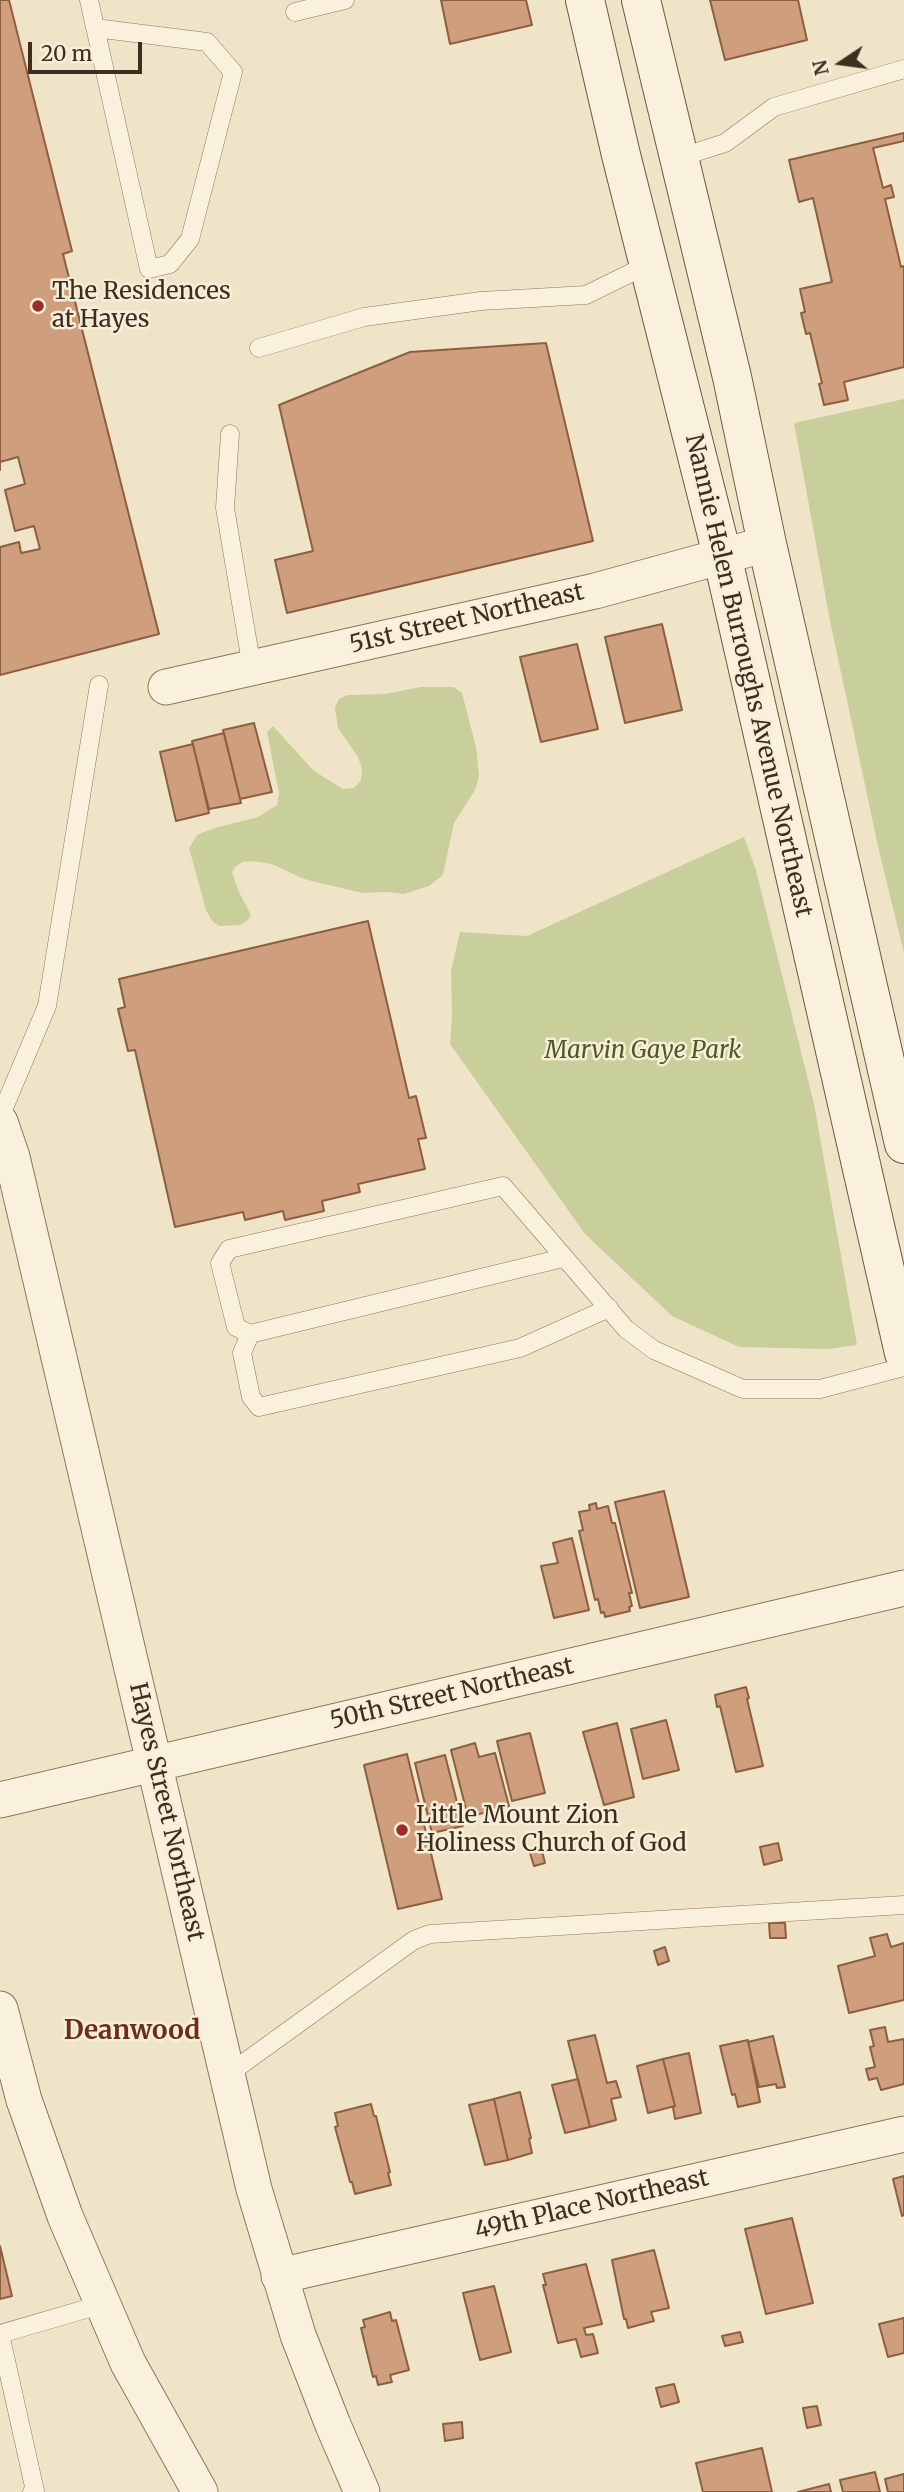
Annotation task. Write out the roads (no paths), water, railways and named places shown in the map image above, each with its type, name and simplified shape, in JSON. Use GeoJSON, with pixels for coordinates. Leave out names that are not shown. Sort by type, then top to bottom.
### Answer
{"type":"FeatureCollection","features":[{"type":"Feature","properties":{"kind":"main road"},"geometry":{"type":"LineString","coordinates":[[587,0],[622,56],[639,137],[645,148],[656,156],[678,158]]}},
{"type":"Feature","properties":{"kind":"main road","name":"Nannie Helen Burroughs Avenue Northeast"},"geometry":{"type":"LineString","coordinates":[[587,0],[649,264],[722,555],[904,1353]]}},
{"type":"Feature","properties":{"kind":"main road","name":"Nannie Helen Burroughs Avenue Northeast"},"geometry":{"type":"LineString","coordinates":[[641,0],[732,377],[767,544],[904,1144]]}},
{"type":"Feature","properties":{"kind":"main road"},"geometry":{"type":"LineString","coordinates":[[649,264],[669,266],[676,272],[702,348],[716,365],[732,377]]}},
{"type":"Feature","properties":{"kind":"street","name":"51st Street Northeast"},"geometry":{"type":"LineString","coordinates":[[166,687],[595,591],[767,544]]}},
{"type":"Feature","properties":{"kind":"street","name":"Hayes Street Northeast"},"geometry":{"type":"LineString","coordinates":[[0,1122],[15,1170],[254,2189],[279,2276],[318,2386],[362,2492]]}},
{"type":"Feature","properties":{"kind":"street","name":"50th Street Northeast"},"geometry":{"type":"LineString","coordinates":[[0,1800],[904,1588]]}},
{"type":"Feature","properties":{"kind":"street"},"geometry":{"type":"LineString","coordinates":[[0,2009],[24,2100],[65,2216],[128,2362],[200,2492]]}},
{"type":"Feature","properties":{"kind":"street","name":"49th Place Northeast"},"geometry":{"type":"LineString","coordinates":[[279,2276],[904,2134]]}},
{"type":"Feature","properties":{"kind":"lane"},"geometry":{"type":"LineString","coordinates":[[89,0],[95,29],[149,269],[170,264],[190,239],[233,72],[207,42],[95,29]]}},
{"type":"Feature","properties":{"kind":"lane"},"geometry":{"type":"LineString","coordinates":[[295,12],[345,0]]}},
{"type":"Feature","properties":{"kind":"lane"},"geometry":{"type":"LineString","coordinates":[[678,158],[725,143],[774,107],[904,69]]}},
{"type":"Feature","properties":{"kind":"lane"},"geometry":{"type":"LineString","coordinates":[[259,348],[364,317],[481,301],[586,295],[649,264]]}},
{"type":"Feature","properties":{"kind":"lane"},"geometry":{"type":"LineString","coordinates":[[230,434],[225,508],[252,668]]}},
{"type":"Feature","properties":{"kind":"lane"},"geometry":{"type":"LineString","coordinates":[[0,1117],[47,1006],[99,685]]}},
{"type":"Feature","properties":{"kind":"lane"},"geometry":{"type":"LineString","coordinates":[[563,1258],[250,1334],[236,1327],[220,1263],[229,1249],[503,1186],[626,1329],[654,1350],[743,1389],[820,1389],[904,1367]]}},
{"type":"Feature","properties":{"kind":"lane"},"geometry":{"type":"LineString","coordinates":[[250,1334],[242,1353],[251,1396],[260,1407],[520,1348],[609,1308]]}},
{"type":"Feature","properties":{"kind":"lane"},"geometry":{"type":"LineString","coordinates":[[227,2075],[414,1940],[430,1934],[904,1905]]}},
{"type":"Feature","properties":{"kind":"lane"},"geometry":{"type":"LineString","coordinates":[[32,2492],[35,2491],[0,2334],[103,2304]]}},
{"type":"Feature","properties":{"kind":"place","name":"The Residences at Hayes"},"geometry":{"type":"Point","coordinates":[38,306]}},
{"type":"Feature","properties":{"kind":"place","name":"Little Mount Zion Holiness Church of God"},"geometry":{"type":"Point","coordinates":[402,1830]}},
{"type":"Feature","properties":{"kind":"district","name":"Deanwood"},"geometry":{"type":"Point","coordinates":[132,2032]}},
{"type":"Feature","properties":{"kind":"park label","name":"Marvin Gaye Park"},"geometry":{"type":"Point","coordinates":[643,1051]}}]}
